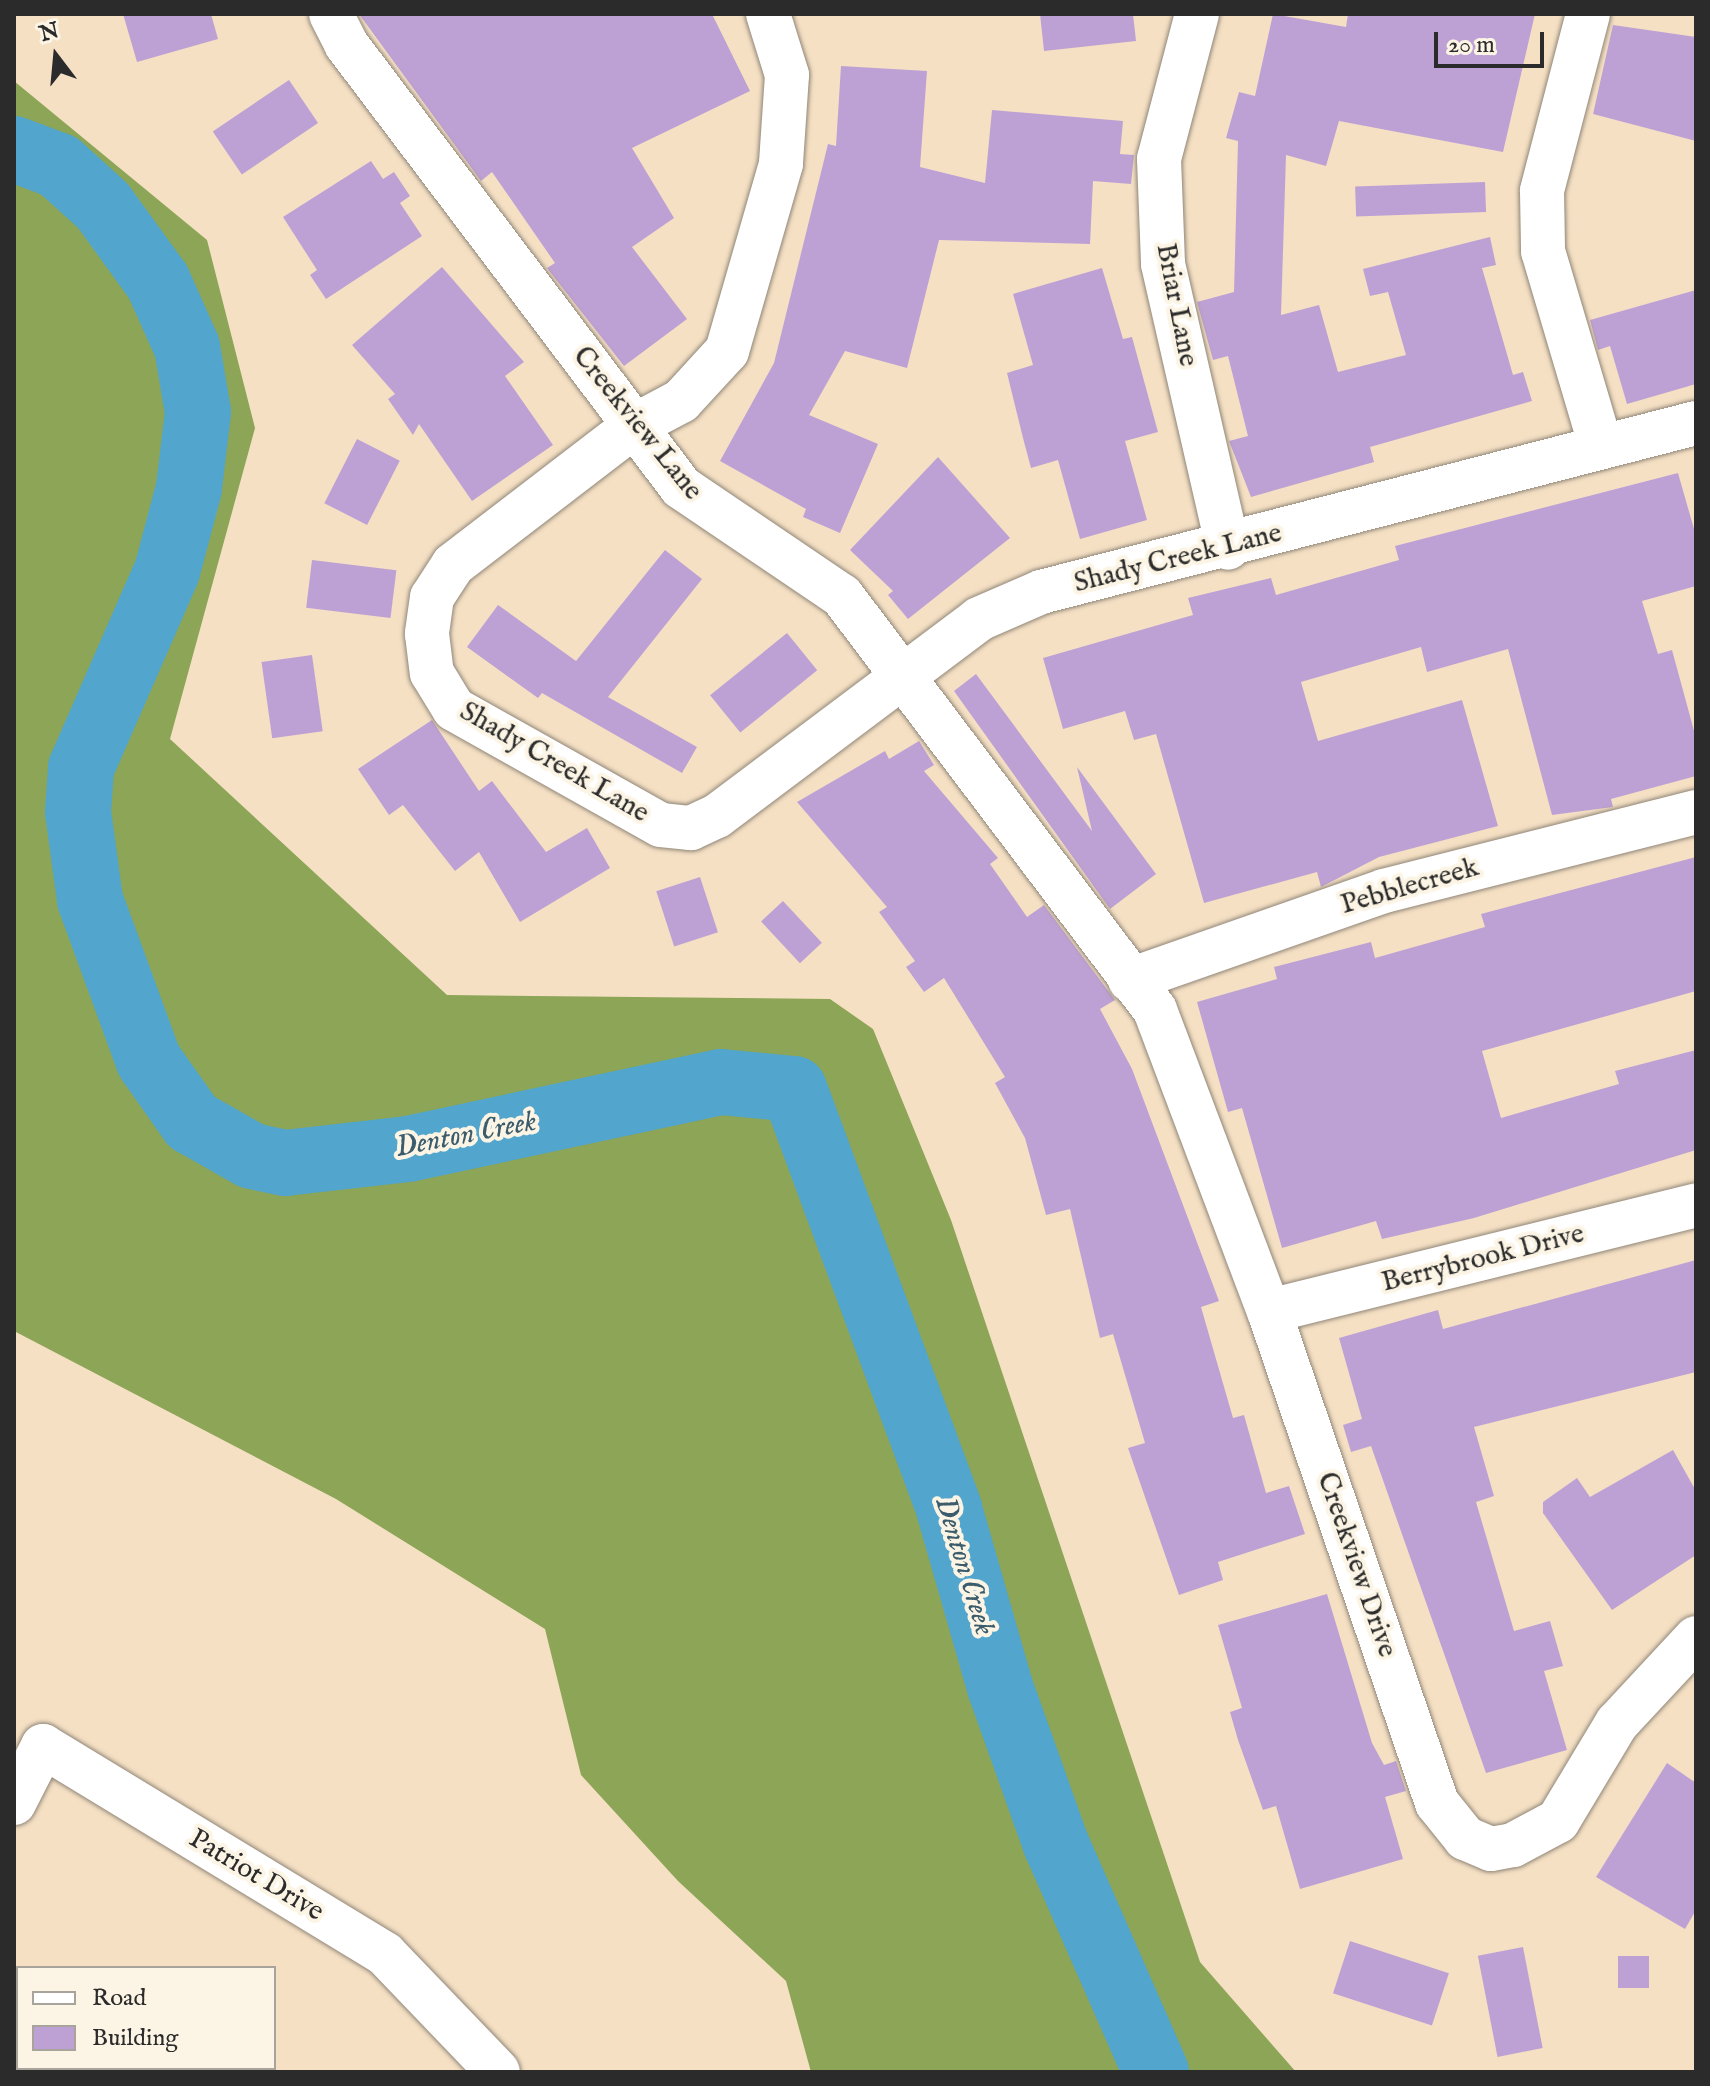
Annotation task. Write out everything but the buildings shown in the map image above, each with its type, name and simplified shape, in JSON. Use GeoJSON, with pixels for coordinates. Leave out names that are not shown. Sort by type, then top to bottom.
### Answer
{"type":"FeatureCollection","features":[{"type":"Feature","properties":{"kind":"street","name":"Creekview Lane"},"geometry":{"type":"LineString","coordinates":[[331,14],[634,426],[713,515],[842,596],[908,675],[1130,980]]}},
{"type":"Feature","properties":{"kind":"street","name":"Shady Creek Lane"},"geometry":{"type":"LineString","coordinates":[[768,14],[787,75],[781,164],[747,299],[727,351],[681,401],[634,426],[453,565],[432,597],[427,634],[432,673],[454,709],[661,825],[691,828],[779,775],[979,619],[1041,592],[1228,548],[1696,423]]}},
{"type":"Feature","properties":{"kind":"street","name":"Briar Lane"},"geometry":{"type":"LineString","coordinates":[[1197,14],[1159,159],[1163,264],[1228,548]]}},
{"type":"Feature","properties":{"kind":"street"},"geometry":{"type":"LineString","coordinates":[[1588,14],[1542,191],[1543,251],[1601,447]]}},
{"type":"Feature","properties":{"kind":"street","name":"Pebblecreek"},"geometry":{"type":"LineString","coordinates":[[1130,980],[1384,891],[1696,812]]}},
{"type":"Feature","properties":{"kind":"street","name":"Creekview Drive"},"geometry":{"type":"LineString","coordinates":[[1130,980],[1155,1010],[1269,1311],[1437,1803],[1465,1838],[1491,1849],[1513,1845],[1558,1821],[1617,1723],[1696,1638]]}},
{"type":"Feature","properties":{"kind":"street","name":"Berrybrook Drive"},"geometry":{"type":"LineString","coordinates":[[1269,1311],[1696,1205]]}},
{"type":"Feature","properties":{"kind":"street","name":"Patriot Drive"},"geometry":{"type":"LineString","coordinates":[[14,1803],[43,1746],[385,1954],[498,2072]]}},
{"type":"Feature","properties":{"kind":"green space"},"geometry":{"type":"Polygon","coordinates":[[[14,81],[207,240],[255,428],[170,739],[447,995],[830,999],[873,1029],[951,1220],[1200,1962],[1296,2072],[811,2072],[786,1981],[678,1881],[581,1775],[545,1629],[336,1499],[14,1331],[14,81]]]}},
{"type":"Feature","properties":{"kind":"waterway","name":"Denton Creek"},"geometry":{"type":"LineString","coordinates":[[14,149],[59,166],[103,206],[158,282],[187,347],[198,412],[189,488],[167,571],[81,768],[78,812],[90,900],[149,1061],[192,1122],[252,1156],[285,1163],[408,1149],[721,1082],[794,1089],[949,1509],[1000,1687],[1056,1844],[1156,2072]]}}]}
